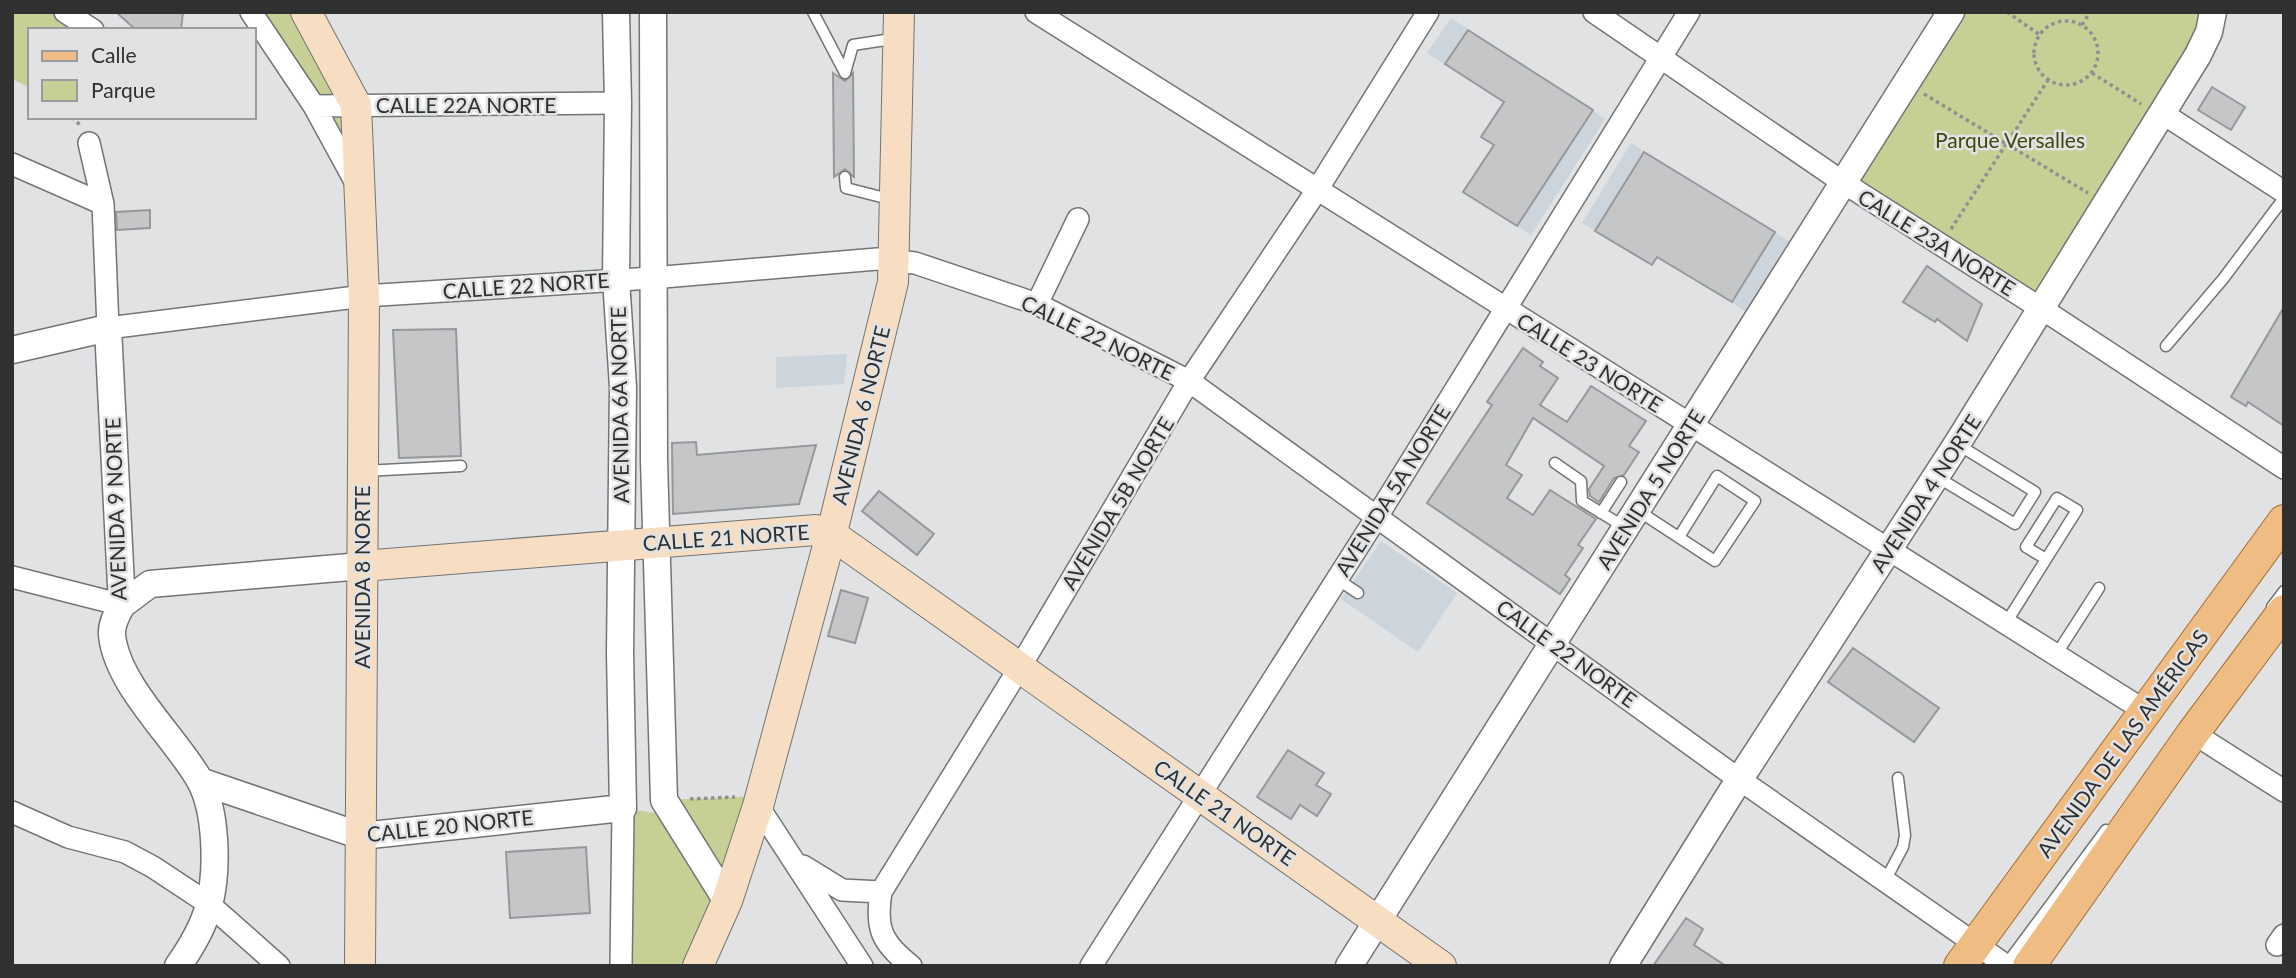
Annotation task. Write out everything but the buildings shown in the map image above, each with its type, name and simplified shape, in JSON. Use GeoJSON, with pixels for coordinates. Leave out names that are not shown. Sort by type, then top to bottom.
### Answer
{"type":"FeatureCollection","features":[{"type":"Feature","properties":{"kind":"main road","name":"AVENIDA 8 NORTE"},"geometry":{"type":"LineString","coordinates":[[306,12],[356,105],[364,296],[360,966]]}},
{"type":"Feature","properties":{"kind":"main road","name":"AVENIDA 6 NORTE"},"geometry":{"type":"LineString","coordinates":[[698,966],[727,901],[759,801],[831,534],[896,260],[899,25]]}},
{"type":"Feature","properties":{"kind":"main road","name":"AVENIDA DE LAS AMÉRICAS"},"geometry":{"type":"LineString","coordinates":[[1980,953],[2145,710],[2284,521]]}},
{"type":"Feature","properties":{"kind":"main road","name":"CALLE 21 NORTE"},"geometry":{"type":"LineString","coordinates":[[362,566],[816,530],[831,534],[1441,966]]}},
{"type":"Feature","properties":{"kind":"main road"},"geometry":{"type":"LineString","coordinates":[[2012,966],[2180,740],[2284,611]]}},
{"type":"Feature","properties":{"kind":"street"},"geometry":{"type":"LineString","coordinates":[[65,12],[90,28]]}},
{"type":"Feature","properties":{"kind":"street","name":"AVENIDA 8 NORTE"},"geometry":{"type":"LineString","coordinates":[[251,12],[263,43],[314,106],[359,189]]}},
{"type":"Feature","properties":{"kind":"street","name":"AVENIDA 6A NORTE"},"geometry":{"type":"LineString","coordinates":[[615,12],[618,103],[616,279],[622,387],[624,808],[621,966]]}},
{"type":"Feature","properties":{"kind":"street","name":"AVENIDA 6A NORTE"},"geometry":{"type":"LineString","coordinates":[[653,12],[652,278],[664,800]]}},
{"type":"Feature","properties":{"kind":"street","name":"CALLE 23 NORTE"},"geometry":{"type":"LineString","coordinates":[[1036,12],[2145,710]]}},
{"type":"Feature","properties":{"kind":"street","name":"AVENIDA 5B NORTE"},"geometry":{"type":"LineString","coordinates":[[911,966],[891,950],[881,933],[877,913],[881,892],[1020,667],[1189,381],[1317,191],[1428,12]]}},
{"type":"Feature","properties":{"kind":"street","name":"CALLE 23A NORTE"},"geometry":{"type":"LineString","coordinates":[[1594,12],[1844,183],[2284,468]]}},
{"type":"Feature","properties":{"kind":"street","name":"AVENIDA 5A NORTE"},"geometry":{"type":"LineString","coordinates":[[1091,966],[1378,515],[1689,12]]}},
{"type":"Feature","properties":{"kind":"street","name":"AVENIDA 5 NORTE"},"geometry":{"type":"LineString","coordinates":[[1349,966],[1951,12]]}},
{"type":"Feature","properties":{"kind":"street","name":"AVENIDA 4 NORTE"},"geometry":{"type":"LineString","coordinates":[[1623,966],[1739,779],[2042,309],[2154,110],[2198,55],[2209,32],[2213,12]]}},
{"type":"Feature","properties":{"kind":"street","name":"CALLE 22A NORTE"},"geometry":{"type":"LineString","coordinates":[[314,106],[618,103]]}},
{"type":"Feature","properties":{"kind":"street"},"geometry":{"type":"LineString","coordinates":[[2154,110],[2284,192]]}},
{"type":"Feature","properties":{"kind":"street","name":"AVENIDA 9 NORTE"},"geometry":{"type":"LineString","coordinates":[[89,144],[103,205],[122,605],[111,632],[117,656],[133,686],[200,781],[211,811],[213,835],[209,904],[188,952],[178,966]]}},
{"type":"Feature","properties":{"kind":"street"},"geometry":{"type":"LineString","coordinates":[[12,164],[103,205]]}},
{"type":"Feature","properties":{"kind":"street"},"geometry":{"type":"LineString","coordinates":[[1037,304],[1078,219]]}},
{"type":"Feature","properties":{"kind":"street","name":"CALLE 22 NORTE"},"geometry":{"type":"LineString","coordinates":[[12,350],[108,328],[364,296],[896,260],[915,263],[1037,304],[1189,381],[1378,515],[1739,779],[1885,881],[1980,953],[2012,966]]}},
{"type":"Feature","properties":{"kind":"street","name":"CALLE 21 NORTE"},"geometry":{"type":"LineString","coordinates":[[122,605],[150,584],[362,566]]}},
{"type":"Feature","properties":{"kind":"street"},"geometry":{"type":"LineString","coordinates":[[12,577],[122,605]]}},
{"type":"Feature","properties":{"kind":"street"},"geometry":{"type":"LineString","coordinates":[[2180,740],[2284,791]]}},
{"type":"Feature","properties":{"kind":"street","name":"CALLE 20 NORTE"},"geometry":{"type":"LineString","coordinates":[[200,781],[361,836],[624,808]]}},
{"type":"Feature","properties":{"kind":"street"},"geometry":{"type":"LineString","coordinates":[[664,800],[727,901]]}},
{"type":"Feature","properties":{"kind":"street"},"geometry":{"type":"LineString","coordinates":[[759,801],[794,862],[862,966]]}},
{"type":"Feature","properties":{"kind":"street"},"geometry":{"type":"LineString","coordinates":[[12,812],[68,837],[125,852],[209,904],[279,966]]}},
{"type":"Feature","properties":{"kind":"street"},"geometry":{"type":"LineString","coordinates":[[794,862],[842,890],[881,892]]}},
{"type":"Feature","properties":{"kind":"lane"},"geometry":{"type":"LineString","coordinates":[[813,12],[845,73],[853,45],[899,25]]}},
{"type":"Feature","properties":{"kind":"lane"},"geometry":{"type":"LineString","coordinates":[[845,177],[846,188],[895,201]]}},
{"type":"Feature","properties":{"kind":"lane"},"geometry":{"type":"LineString","coordinates":[[2166,346],[2284,198]]}},
{"type":"Feature","properties":{"kind":"lane"},"geometry":{"type":"LineString","coordinates":[[1936,476],[2015,524],[2035,492],[1957,444]]}},
{"type":"Feature","properties":{"kind":"lane"},"geometry":{"type":"LineString","coordinates":[[1555,463],[1581,481],[1582,501],[1601,513],[1631,519],[1679,537],[1715,561],[1755,501],[1717,476],[1679,537]]}},
{"type":"Feature","properties":{"kind":"lane"},"geometry":{"type":"LineString","coordinates":[[361,471],[461,466]]}},
{"type":"Feature","properties":{"kind":"lane"},"geometry":{"type":"LineString","coordinates":[[1601,513],[1621,482]]}},
{"type":"Feature","properties":{"kind":"lane"},"geometry":{"type":"LineString","coordinates":[[2006,623],[2077,510],[2057,498],[2026,547],[2046,559]]}},
{"type":"Feature","properties":{"kind":"lane"},"geometry":{"type":"LineString","coordinates":[[1337,579],[1358,593]]}},
{"type":"Feature","properties":{"kind":"lane"},"geometry":{"type":"LineString","coordinates":[[2056,654],[2099,588]]}},
{"type":"Feature","properties":{"kind":"lane"},"geometry":{"type":"LineString","coordinates":[[2180,740],[2284,591]]}},
{"type":"Feature","properties":{"kind":"lane"},"geometry":{"type":"LineString","coordinates":[[1885,881],[1903,847],[1905,835],[1898,778]]}},
{"type":"Feature","properties":{"kind":"lane"},"geometry":{"type":"LineString","coordinates":[[2012,966],[2110,824]]}},
{"type":"Feature","properties":{"kind":"path"},"geometry":{"type":"LineString","coordinates":[[2007,12],[2040,35]]}},
{"type":"Feature","properties":{"kind":"path"},"geometry":{"type":"LineString","coordinates":[[2082,25],[2090,12]]}},
{"type":"Feature","properties":{"kind":"path"},"geometry":{"type":"LineString","coordinates":[[2059,22],[2082,25],[2091,32],[2099,52],[2092,73],[2076,84],[2067,86],[2048,80],[2039,71],[2034,60],[2034,47],[2040,35],[2059,22]]}},
{"type":"Feature","properties":{"kind":"path"},"geometry":{"type":"LineString","coordinates":[[2092,73],[2154,110]]}},
{"type":"Feature","properties":{"kind":"path"},"geometry":{"type":"LineString","coordinates":[[1950,231],[2048,80]]}},
{"type":"Feature","properties":{"kind":"path"},"geometry":{"type":"LineString","coordinates":[[1907,84],[2090,194]]}},
{"type":"Feature","properties":{"kind":"path"},"geometry":{"type":"LineString","coordinates":[[664,800],[759,801]]}},
{"type":"Feature","properties":{"kind":"shaded area"},"geometry":{"type":"Polygon","coordinates":[[[1451,18],[1605,119],[1531,235],[1463,192],[1493,145],[1481,137],[1503,102],[1427,53],[1451,18]]]}},
{"type":"Feature","properties":{"kind":"shaded area"},"geometry":{"type":"Polygon","coordinates":[[[1631,143],[1789,241],[1745,311],[1658,257],[1652,265],[1582,223],[1631,143]]]}},
{"type":"Feature","properties":{"kind":"shaded area"},"geometry":{"type":"Polygon","coordinates":[[[847,354],[844,384],[776,388],[776,357],[847,354]]]}},
{"type":"Feature","properties":{"kind":"shaded area"},"geometry":{"type":"Polygon","coordinates":[[[1381,541],[1457,593],[1418,652],[1341,599],[1381,541]]]}},
{"type":"Feature","properties":{"kind":"green space"},"geometry":{"type":"Polygon","coordinates":[[[12,12],[65,12],[90,28],[28,28],[28,87],[12,79],[12,12]]]}},
{"type":"Feature","properties":{"kind":"green space"},"geometry":{"type":"Polygon","coordinates":[[[251,12],[306,12],[356,105],[359,189],[251,12]]]}},
{"type":"Feature","properties":{"kind":"green space","name":"Parque Versalles"},"geometry":{"type":"Polygon","coordinates":[[[1951,12],[2213,12],[2042,308],[1844,183],[1951,12]]]}},
{"type":"Feature","properties":{"kind":"green space"},"geometry":{"type":"Polygon","coordinates":[[[760,796],[698,966],[621,966],[623,808],[673,816],[664,800],[760,796]]]}}]}
